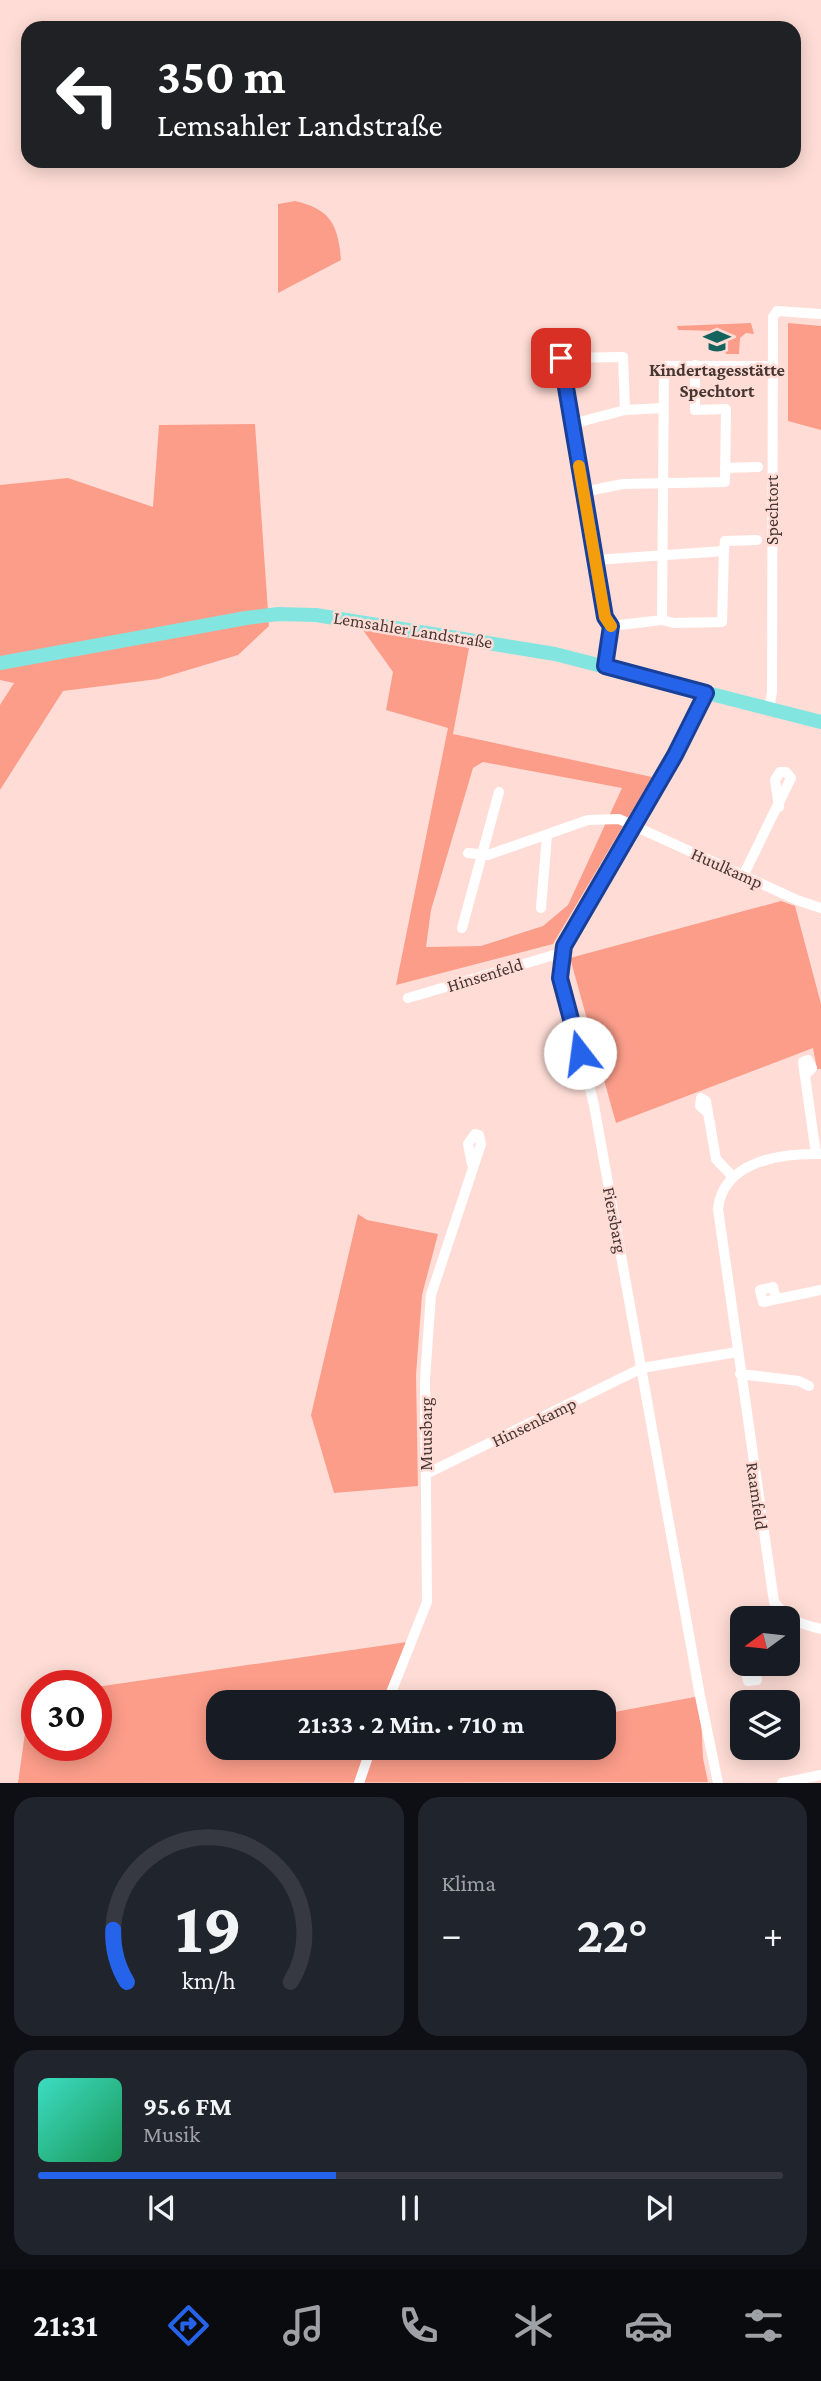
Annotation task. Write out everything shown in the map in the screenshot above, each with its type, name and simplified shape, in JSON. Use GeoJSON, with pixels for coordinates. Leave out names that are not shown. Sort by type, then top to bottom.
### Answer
{"type":"FeatureCollection","features":[{"type":"Feature","properties":{"kind":"main road","name":"Lemsahler Landstraße"},"geometry":{"type":"LineString","coordinates":[[0,663],[246,618],[297,613],[516,646],[605,666],[821,722]]}},
{"type":"Feature","properties":{"kind":"street","name":"Spechtort"},"geometry":{"type":"LineString","coordinates":[[769,710],[772,680],[773,317],[777,312],[821,314]]}},
{"type":"Feature","properties":{"kind":"street"},"geometry":{"type":"LineString","coordinates":[[605,666],[611,626],[605,617],[561,358],[623,357],[625,410]]}},
{"type":"Feature","properties":{"kind":"street"},"geometry":{"type":"LineString","coordinates":[[583,492],[623,484],[725,482],[726,409],[695,410],[695,365]]}},
{"type":"Feature","properties":{"kind":"street"},"geometry":{"type":"LineString","coordinates":[[662,620],[664,366],[772,366]]}},
{"type":"Feature","properties":{"kind":"street"},"geometry":{"type":"LineString","coordinates":[[572,424],[625,410],[664,408]]}},
{"type":"Feature","properties":{"kind":"street"},"geometry":{"type":"LineString","coordinates":[[725,468],[758,467]]}},
{"type":"Feature","properties":{"kind":"street"},"geometry":{"type":"LineString","coordinates":[[611,626],[662,620],[674,623],[722,622],[725,541],[757,540]]}},
{"type":"Feature","properties":{"kind":"street"},"geometry":{"type":"LineString","coordinates":[[595,560],[664,553],[724,551]]}},
{"type":"Feature","properties":{"kind":"street"},"geometry":{"type":"LineString","coordinates":[[561,953],[635,825],[706,693]]}},
{"type":"Feature","properties":{"kind":"street"},"geometry":{"type":"LineString","coordinates":[[462,929],[499,792]]}},
{"type":"Feature","properties":{"kind":"street"},"geometry":{"type":"LineString","coordinates":[[743,876],[779,807]]}},
{"type":"Feature","properties":{"kind":"street","name":"Huulkamp"},"geometry":{"type":"LineString","coordinates":[[481,855],[503,852],[587,820],[620,819],[743,876],[821,908]]}},
{"type":"Feature","properties":{"kind":"street"},"geometry":{"type":"LineString","coordinates":[[541,908],[547,835]]}},
{"type":"Feature","properties":{"kind":"street"},"geometry":{"type":"LineString","coordinates":[[468,853],[481,855]]}},
{"type":"Feature","properties":{"kind":"street","name":"Hinsenfeld"},"geometry":{"type":"LineString","coordinates":[[408,998],[561,953]]}},
{"type":"Feature","properties":{"kind":"street","name":"Fiersbarg"},"geometry":{"type":"LineString","coordinates":[[561,953],[560,978],[594,1105],[699,1696],[718,1783]]}},
{"type":"Feature","properties":{"kind":"street"},"geometry":{"type":"LineString","coordinates":[[708,1113],[716,1159],[732,1176],[754,1163],[818,1154],[805,1074]]}},
{"type":"Feature","properties":{"kind":"street","name":"Muusbarg"},"geometry":{"type":"LineString","coordinates":[[392,1690],[427,1602],[425,1378],[431,1295],[472,1164]]}},
{"type":"Feature","properties":{"kind":"street","name":"Raamfeld"},"geometry":{"type":"LineString","coordinates":[[732,1176],[721,1193],[718,1209],[767,1564],[776,1606]]}},
{"type":"Feature","properties":{"kind":"street"},"geometry":{"type":"LineString","coordinates":[[776,1299],[821,1290]]}},
{"type":"Feature","properties":{"kind":"street","name":"Hinsenkamp"},"geometry":{"type":"LineString","coordinates":[[426,1475],[642,1368],[737,1352]]}},
{"type":"Feature","properties":{"kind":"street"},"geometry":{"type":"LineString","coordinates":[[740,1374],[799,1381],[809,1386]]}},
{"type":"Feature","properties":{"kind":"street","name":"Raamfeld"},"geometry":{"type":"LineString","coordinates":[[800,1625],[821,1629]]}},
{"type":"Feature","properties":{"kind":"street"},"geometry":{"type":"LineString","coordinates":[[359,1783],[367,1760]]}},
{"type":"Feature","properties":{"kind":"street"},"geometry":{"type":"LineString","coordinates":[[782,1783],[821,1775]]}},
{"type":"Feature","properties":{"kind":"shaded area"},"geometry":{"type":"Polygon","coordinates":[[[295,201],[317,209],[330,220],[337,237],[341,260],[278,293],[278,204],[295,201]]]}},
{"type":"Feature","properties":{"kind":"shaded area"},"geometry":{"type":"Polygon","coordinates":[[[751,323],[754,334],[746,333],[740,338],[739,354],[726,354],[719,331],[678,330],[677,326],[751,323]]]}},
{"type":"Feature","properties":{"kind":"shaded area"},"geometry":{"type":"Polygon","coordinates":[[[788,323],[821,326],[821,430],[788,421],[788,323]]]}},
{"type":"Feature","properties":{"kind":"shaded area"},"geometry":{"type":"Polygon","coordinates":[[[255,424],[269,626],[238,655],[158,679],[63,691],[0,790],[0,705],[14,683],[0,680],[0,485],[68,478],[153,507],[159,425],[255,424]]]}},
{"type":"Feature","properties":{"kind":"shaded area"},"geometry":{"type":"Polygon","coordinates":[[[363,630],[469,648],[453,734],[652,777],[553,944],[396,985],[448,728],[386,710],[393,672],[363,630]],[[483,762],[473,768],[431,910],[426,947],[481,946],[543,926],[568,905],[622,788],[483,762]]]}},
{"type":"Feature","properties":{"kind":"shaded area"},"geometry":{"type":"Polygon","coordinates":[[[781,901],[795,906],[821,1004],[821,1069],[817,1069],[813,1048],[616,1123],[570,958],[781,901]]]}},
{"type":"Feature","properties":{"kind":"shaded area"},"geometry":{"type":"Polygon","coordinates":[[[358,1214],[367,1220],[438,1234],[422,1295],[416,1375],[418,1486],[334,1493],[311,1415],[358,1214]]]}},
{"type":"Feature","properties":{"kind":"shaded area"},"geometry":{"type":"Polygon","coordinates":[[[407,1642],[387,1690],[206,1690],[206,1760],[616,1760],[616,1712],[700,1696],[703,1758],[708,1782],[18,1783],[21,1761],[112,1761],[112,1685],[407,1642]]]}},
{"type":"Feature","properties":{"kind":"slow traffic"},"geometry":{"type":"LineString","coordinates":[[579,466],[605,617],[611,626]]}},
{"type":"Feature","properties":{"kind":"place","name":"Kindertagesstätte Spechtort"},"geometry":{"type":"Point","coordinates":[717,341]}},
{"type":"Feature","properties":{"kind":"route"},"geometry":{"type":"LineString","coordinates":[[561,358],[605,617],[611,626],[605,666],[706,693],[675,755],[564,946],[560,978],[580,1053]]}}]}
